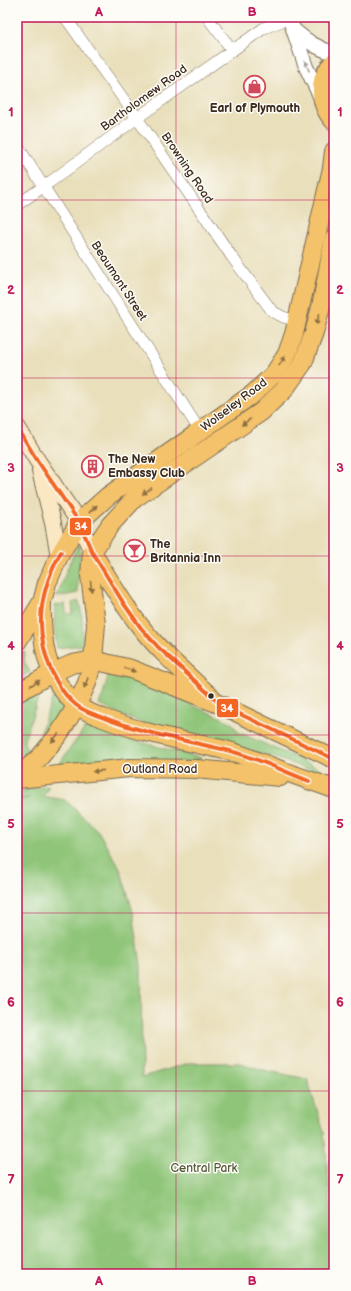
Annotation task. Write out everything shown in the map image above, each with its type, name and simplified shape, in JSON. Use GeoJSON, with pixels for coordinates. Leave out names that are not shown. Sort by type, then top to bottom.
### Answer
{"type":"FeatureCollection","features":[{"type":"Feature","properties":{"kind":"main road"},"geometry":{"type":"LineString","coordinates":[[334,62],[330,66],[323,80],[322,91],[323,102],[334,121]]}},
{"type":"Feature","properties":{"kind":"main road","name":"Wolseley Road"},"geometry":{"type":"LineString","coordinates":[[42,602],[47,583],[59,556],[78,522],[108,496],[253,394],[274,374],[287,354],[297,321],[332,168],[334,151]]}},
{"type":"Feature","properties":{"kind":"main road","name":"Wolseley Road"},"geometry":{"type":"LineString","coordinates":[[92,552],[110,524],[136,498],[261,412],[284,390],[303,362],[314,333],[321,307],[334,239]]}},
{"type":"Feature","properties":{"kind":"main road"},"geometry":{"type":"LineString","coordinates":[[17,427],[78,522],[92,552],[124,604],[141,628],[191,679],[221,705]]}},
{"type":"Feature","properties":{"kind":"main road"},"geometry":{"type":"LineString","coordinates":[[37,460],[53,523],[59,556]]}},
{"type":"Feature","properties":{"kind":"main road"},"geometry":{"type":"LineString","coordinates":[[17,778],[39,758],[59,734],[77,705],[87,682],[93,660],[96,624],[90,575],[92,552]]}},
{"type":"Feature","properties":{"kind":"main road"},"geometry":{"type":"LineString","coordinates":[[17,642],[42,602]]}},
{"type":"Feature","properties":{"kind":"main road","name":"Outland Road"},"geometry":{"type":"LineString","coordinates":[[42,602],[41,626],[43,646],[52,673],[62,689],[77,705],[85,710],[125,727],[231,751],[303,779],[334,789]]}},
{"type":"Feature","properties":{"kind":"main road"},"geometry":{"type":"LineString","coordinates":[[17,693],[52,673],[72,664],[93,660],[131,669],[221,705],[334,759]]}},
{"type":"Feature","properties":{"kind":"main road","name":"Outland Road"},"geometry":{"type":"LineString","coordinates":[[17,778],[130,768],[196,769],[303,779]]}},
{"type":"Feature","properties":{"kind":"street","name":"Browning Road"},"geometry":{"type":"LineString","coordinates":[[65,17],[137,118],[232,257],[272,311],[283,317],[297,321]]}},
{"type":"Feature","properties":{"kind":"street"},"geometry":{"type":"LineString","coordinates":[[207,17],[232,50]]}},
{"type":"Feature","properties":{"kind":"street","name":"Bartholomew Road"},"geometry":{"type":"LineString","coordinates":[[17,205],[264,28],[291,22]]}},
{"type":"Feature","properties":{"kind":"street"},"geometry":{"type":"LineString","coordinates":[[291,22],[308,42],[323,50],[334,53]]}},
{"type":"Feature","properties":{"kind":"street"},"geometry":{"type":"LineString","coordinates":[[291,22],[306,67],[323,102]]}},
{"type":"Feature","properties":{"kind":"street","name":"Beaumont Street"},"geometry":{"type":"LineString","coordinates":[[17,145],[200,431]]}},
{"type":"Feature","properties":{"kind":"green space"},"geometry":{"type":"Polygon","coordinates":[[[78,545],[80,546],[80,552],[78,593],[57,597],[67,569],[78,545]]]}},
{"type":"Feature","properties":{"kind":"green space"},"geometry":{"type":"Polygon","coordinates":[[[79,601],[82,615],[83,645],[57,648],[54,628],[55,605],[65,604],[66,612],[73,614],[72,603],[79,601]]]}},
{"type":"Feature","properties":{"kind":"green space"},"geometry":{"type":"Polygon","coordinates":[[[22,651],[25,652],[24,661],[30,672],[17,681],[17,658],[22,651]]]}},
{"type":"Feature","properties":{"kind":"green space"},"geometry":{"type":"Polygon","coordinates":[[[109,673],[135,680],[231,722],[238,732],[310,764],[330,775],[327,777],[269,756],[139,722],[112,711],[99,704],[109,673]]]}},
{"type":"Feature","properties":{"kind":"green space"},"geometry":{"type":"Polygon","coordinates":[[[38,687],[40,692],[24,741],[26,748],[29,751],[17,761],[17,702],[38,687]]]}},
{"type":"Feature","properties":{"kind":"green space"},"geometry":{"type":"Polygon","coordinates":[[[52,689],[68,704],[42,745],[37,742],[53,696],[52,689]]]}},
{"type":"Feature","properties":{"kind":"green space"},"geometry":{"type":"Polygon","coordinates":[[[91,724],[132,740],[201,758],[199,759],[200,761],[58,768],[87,725],[91,724]]]}},
{"type":"Feature","properties":{"kind":"green space","name":"Central Park"},"geometry":{"type":"Polygon","coordinates":[[[48,786],[47,792],[42,796],[65,800],[98,831],[120,868],[133,912],[141,965],[142,1077],[189,1063],[241,1063],[259,1069],[307,1079],[324,1132],[334,1238],[334,1274],[17,1274],[17,800],[29,798],[17,799],[17,791],[48,786]]]}},
{"type":"Feature","properties":{"kind":"transit line","name":"34"},"geometry":{"type":"LineString","coordinates":[[17,427],[37,460],[79,522],[92,552],[124,604],[141,628],[158,647],[221,705],[334,759]]}},
{"type":"Feature","properties":{"kind":"transit line","name":"34"},"geometry":{"type":"LineString","coordinates":[[61,552],[46,586],[41,623],[42,636],[46,656],[52,672],[65,693],[76,705],[83,710],[137,729],[240,754],[309,781]]}},
{"type":"Feature","properties":{"kind":"place","name":"Earl of Plymouth"},"geometry":{"type":"Point","coordinates":[255,87]}},
{"type":"Feature","properties":{"kind":"place","name":"The New Embassy Club"},"geometry":{"type":"Point","coordinates":[93,466]}},
{"type":"Feature","properties":{"kind":"place","name":"The Britannia Inn"},"geometry":{"type":"Point","coordinates":[135,551]}}]}
